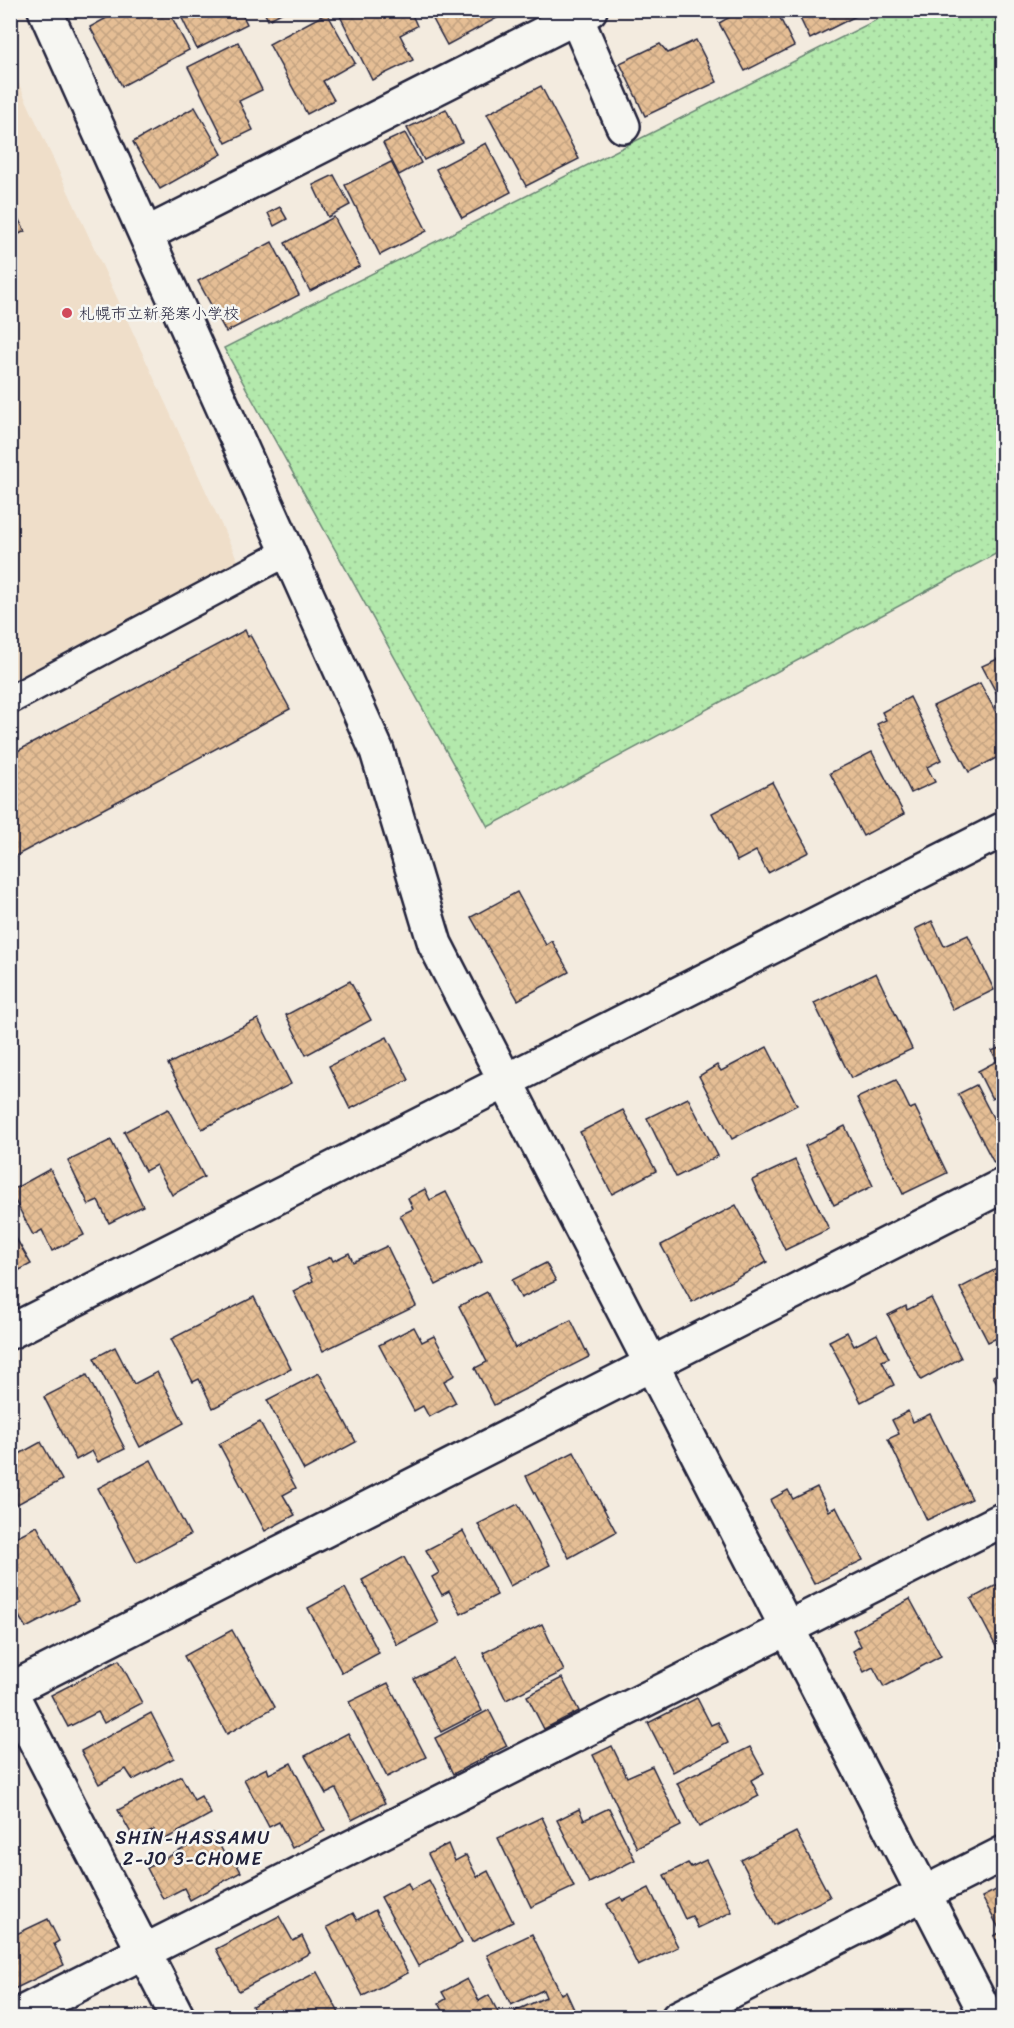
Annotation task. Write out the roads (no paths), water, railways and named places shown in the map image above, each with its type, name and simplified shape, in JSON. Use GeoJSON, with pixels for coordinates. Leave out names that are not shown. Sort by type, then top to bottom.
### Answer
{"type":"FeatureCollection","features":[{"type":"Feature","properties":{"kind":"street"},"geometry":{"type":"LineString","coordinates":[[45,10],[377,751],[435,944],[790,1628],[923,1894],[988,2018]]}},
{"type":"Feature","properties":{"kind":"street"},"geometry":{"type":"LineString","coordinates":[[147,234],[580,13],[623,126]]}},
{"type":"Feature","properties":{"kind":"street"},"geometry":{"type":"LineString","coordinates":[[10,1332],[1004,829]]}},
{"type":"Feature","properties":{"kind":"street"},"geometry":{"type":"LineString","coordinates":[[178,2018],[10,1691],[1004,1185]]}},
{"type":"Feature","properties":{"kind":"street"},"geometry":{"type":"LineString","coordinates":[[12,2018],[1004,1519]]}},
{"type":"Feature","properties":{"kind":"street"},"geometry":{"type":"LineString","coordinates":[[678,2018],[1004,1852]]}},
{"type":"Feature","properties":{"kind":"lane"},"geometry":{"type":"LineString","coordinates":[[10,700],[287,552]]}},
{"type":"Feature","properties":{"kind":"place","name":"札幌市立新発寒小学校"},"geometry":{"type":"Point","coordinates":[67,313]}},
{"type":"Feature","properties":{"kind":"district","name":"SHIN-HASSAMU 2-JO 3-CHOME"},"geometry":{"type":"Point","coordinates":[193,1848]}}]}
